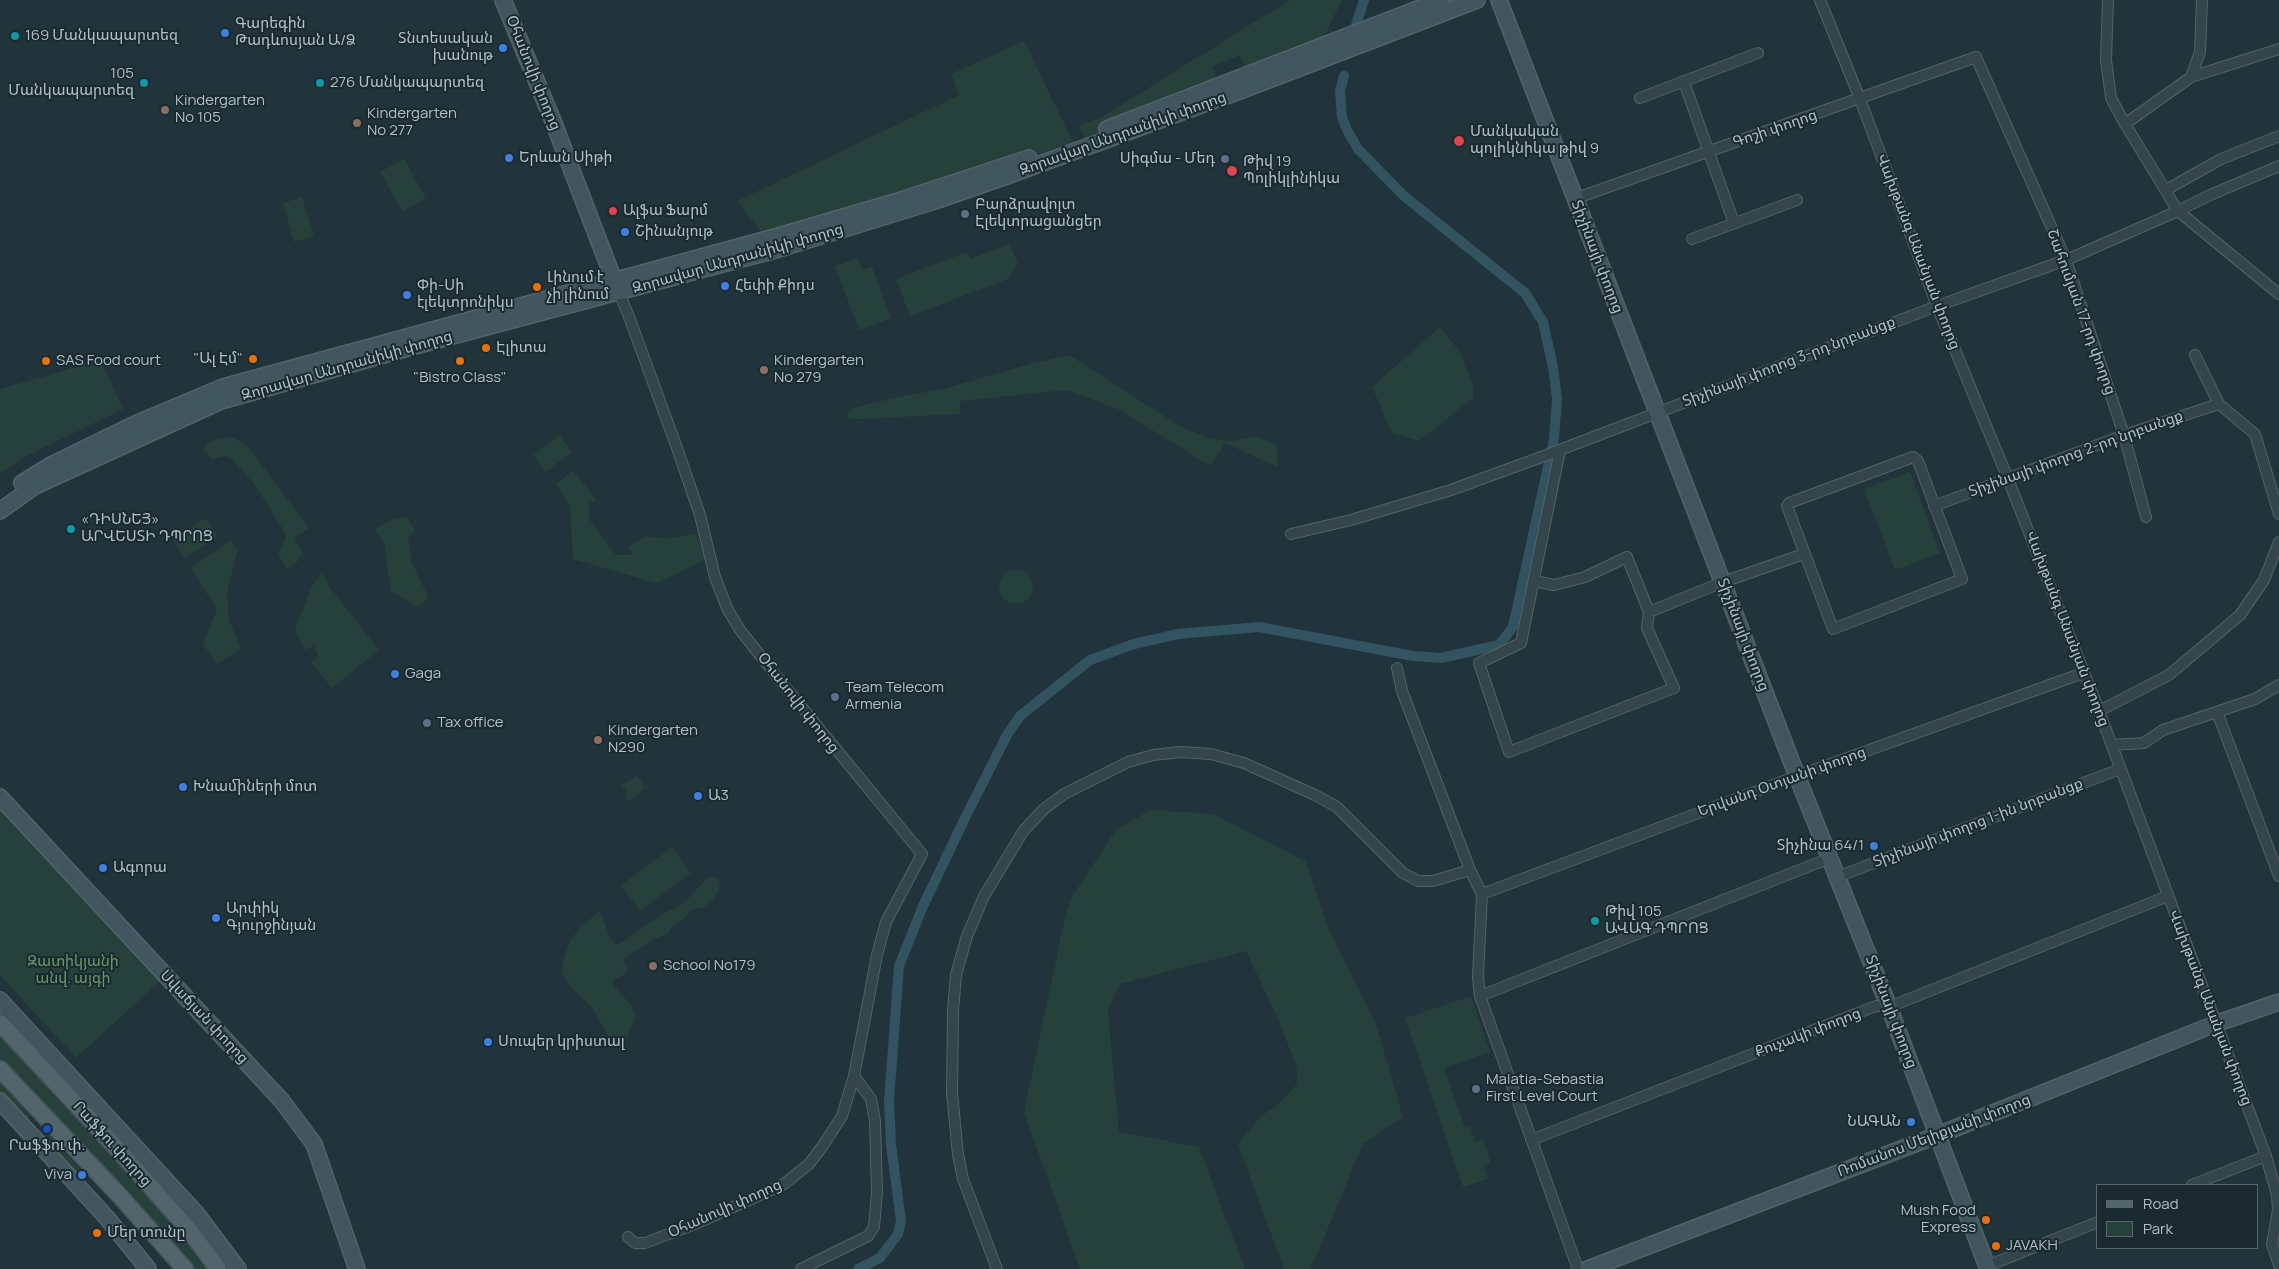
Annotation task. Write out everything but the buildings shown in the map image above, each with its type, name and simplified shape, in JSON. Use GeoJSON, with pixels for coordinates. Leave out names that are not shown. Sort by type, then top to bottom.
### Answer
{"type":"FeatureCollection","features":[{"type":"Feature","properties":{"kind":"main road","name":"Օհանովի փողոց"},"geometry":{"type":"LineString","coordinates":[[503,0],[619,287]]}},
{"type":"Feature","properties":{"kind":"main road","name":"Օհանովի փողոց"},"geometry":{"type":"LineString","coordinates":[[510,0],[619,287]]}},
{"type":"Feature","properties":{"kind":"main road","name":"Զորավար Անդրանիկի փողոց"},"geometry":{"type":"LineString","coordinates":[[1084,143],[1442,0]]}},
{"type":"Feature","properties":{"kind":"main road","name":"Զորավար Անդրանիկի փողոց"},"geometry":{"type":"LineString","coordinates":[[0,511],[34,486],[221,401],[777,243],[864,216],[937,188],[1084,143],[1477,0]]}},
{"type":"Feature","properties":{"kind":"main road","name":"Տիչինայի փողոց"},"geometry":{"type":"LineString","coordinates":[[1499,0],[1574,199],[1797,776],[1889,1007],[1988,1267]]}},
{"type":"Feature","properties":{"kind":"main road","name":"Զորավար Անդրանիկի փողոց"},"geometry":{"type":"LineString","coordinates":[[0,499],[51,465],[135,424],[223,387],[399,338],[619,287]]}},
{"type":"Feature","properties":{"kind":"main road","name":"Սվաճյան փողոց"},"geometry":{"type":"LineString","coordinates":[[0,797],[282,1101],[314,1144],[357,1269]]}},
{"type":"Feature","properties":{"kind":"main road"},"geometry":{"type":"LineString","coordinates":[[0,1000],[196,1213],[238,1269]]}},
{"type":"Feature","properties":{"kind":"main road","name":"Ռոմանոս Մելիքյանի փողոց"},"geometry":{"type":"LineString","coordinates":[[1588,1269],[1938,1135],[2215,1024],[2279,1002]]}},
{"type":"Feature","properties":{"kind":"main road","name":"Րաֆֆու փողոց"},"geometry":{"type":"LineString","coordinates":[[0,1023],[111,1142],[190,1232],[218,1269]]}},
{"type":"Feature","properties":{"kind":"main road","name":"Րաֆֆու փողոց"},"geometry":{"type":"LineString","coordinates":[[0,1069],[119,1195],[185,1269]]}},
{"type":"Feature","properties":{"kind":"main road"},"geometry":{"type":"LineString","coordinates":[[0,1101],[107,1218],[148,1269]]}},
{"type":"Feature","properties":{"kind":"street","name":"Վախթանգ Անանյան փողոց"},"geometry":{"type":"LineString","coordinates":[[1820,0],[1860,99],[1937,306],[2008,479],[2099,711],[2266,1156],[2277,1195],[2278,1210],[2272,1244],[2279,1265]]}},
{"type":"Feature","properties":{"kind":"street"},"geometry":{"type":"LineString","coordinates":[[2108,0],[2106,60],[2111,98],[2125,124],[2178,211],[2279,294]]}},
{"type":"Feature","properties":{"kind":"street"},"geometry":{"type":"LineString","coordinates":[[2191,77],[2200,52],[2202,0]]}},
{"type":"Feature","properties":{"kind":"street"},"geometry":{"type":"LineString","coordinates":[[2125,124],[2191,77],[2279,49]]}},
{"type":"Feature","properties":{"kind":"street"},"geometry":{"type":"LineString","coordinates":[[1640,98],[1758,53]]}},
{"type":"Feature","properties":{"kind":"street","name":"Գոշի փողոց"},"geometry":{"type":"LineString","coordinates":[[1574,199],[1976,57]]}},
{"type":"Feature","properties":{"kind":"street","name":"Շահումյան 17-րդ փողոց"},"geometry":{"type":"LineString","coordinates":[[1976,57],[2066,260],[2124,435],[2146,517]]}},
{"type":"Feature","properties":{"kind":"street"},"geometry":{"type":"LineString","coordinates":[[1684,82],[1734,223]]}},
{"type":"Feature","properties":{"kind":"street"},"geometry":{"type":"LineString","coordinates":[[2166,190],[2221,159],[2279,136]]}},
{"type":"Feature","properties":{"kind":"street","name":"Տիչինայի փողոց 3-րդ նրբանցք"},"geometry":{"type":"LineString","coordinates":[[1291,534],[1351,520],[1452,490],[1536,459],[1937,306],[2066,260],[2279,166]]}},
{"type":"Feature","properties":{"kind":"street"},"geometry":{"type":"LineString","coordinates":[[1692,239],[1797,200]]}},
{"type":"Feature","properties":{"kind":"street","name":"Օհանովի փողոց"},"geometry":{"type":"LineString","coordinates":[[619,287],[700,515],[715,578],[727,608],[740,630],[922,854],[886,922],[877,955],[854,1076],[842,1116],[809,1164],[784,1184],[695,1224],[645,1243],[635,1243],[628,1237]]}},
{"type":"Feature","properties":{"kind":"street"},"geometry":{"type":"LineString","coordinates":[[2195,355],[2218,404],[2254,434],[2279,514]]}},
{"type":"Feature","properties":{"kind":"street","name":"Տիչինայի փողոց 2-րդ նրբանցք"},"geometry":{"type":"LineString","coordinates":[[1934,506],[2124,435],[2218,404]]}},
{"type":"Feature","properties":{"kind":"street"},"geometry":{"type":"LineString","coordinates":[[1534,582],[1554,585],[1585,578],[1627,557],[1649,612],[1647,628],[1674,688],[1509,752],[1479,663],[1521,643],[1560,450]]}},
{"type":"Feature","properties":{"kind":"street"},"geometry":{"type":"LineString","coordinates":[[1913,457],[1918,461],[1934,506],[1962,580],[1838,629],[1833,629],[1787,508],[1789,503],[1913,457]]}},
{"type":"Feature","properties":{"kind":"street"},"geometry":{"type":"LineString","coordinates":[[2099,711],[2169,675],[2240,615],[2264,580],[2279,542]]}},
{"type":"Feature","properties":{"kind":"street"},"geometry":{"type":"LineString","coordinates":[[1649,612],[1723,582],[1804,554]]}},
{"type":"Feature","properties":{"kind":"street"},"geometry":{"type":"LineString","coordinates":[[1397,668],[1402,691],[1470,870],[1482,894],[1478,977],[1480,996],[1578,1269]]}},
{"type":"Feature","properties":{"kind":"street","name":"Երվանդ Օտյանի փողոց"},"geometry":{"type":"LineString","coordinates":[[1482,894],[1797,776],[2084,673]]}},
{"type":"Feature","properties":{"kind":"street"},"geometry":{"type":"LineString","coordinates":[[2112,745],[2144,743],[2163,730],[2255,699],[2279,685]]}},
{"type":"Feature","properties":{"kind":"street"},"geometry":{"type":"LineString","coordinates":[[2216,712],[2279,876]]}},
{"type":"Feature","properties":{"kind":"street"},"geometry":{"type":"LineString","coordinates":[[997,1269],[963,1179],[958,1155],[952,1093],[953,1011],[956,975],[967,936],[984,896],[1024,830],[1044,809],[1064,794],[1128,762],[1153,755],[1181,752],[1211,754],[1244,763],[1337,807],[1403,873],[1418,881],[1432,881],[1470,870]]}},
{"type":"Feature","properties":{"kind":"street","name":"Տիչինայի փողոց 1-ին նրբանցք"},"geometry":{"type":"LineString","coordinates":[[1837,877],[2120,769]]}},
{"type":"Feature","properties":{"kind":"street"},"geometry":{"type":"LineString","coordinates":[[1480,996],[1830,858]]}},
{"type":"Feature","properties":{"kind":"street","name":"Քուչակի փողոց"},"geometry":{"type":"LineString","coordinates":[[1531,1140],[1876,1006],[1889,1007],[2168,896]]}},
{"type":"Feature","properties":{"kind":"street"},"geometry":{"type":"LineString","coordinates":[[801,1269],[868,1236],[874,1227],[877,1192],[875,1121],[871,1099],[854,1076]]}},
{"type":"Feature","properties":{"kind":"street"},"geometry":{"type":"LineString","coordinates":[[2195,1184],[2266,1156]]}},
{"type":"Feature","properties":{"kind":"street"},"geometry":{"type":"LineString","coordinates":[[1988,1267],[2096,1223]]}},
{"type":"Feature","properties":{"kind":"green space"},"geometry":{"type":"Polygon","coordinates":[[[1290,0],[1342,0],[1320,45],[1249,77],[1240,55],[1212,66],[1221,88],[1086,139],[1079,125],[1100,118],[1290,0]]]}},
{"type":"Feature","properties":{"kind":"green space"},"geometry":{"type":"Polygon","coordinates":[[[1024,41],[1073,142],[1008,164],[763,235],[737,201],[959,95],[951,74],[1024,41]]]}},
{"type":"Feature","properties":{"kind":"green space"},"geometry":{"type":"Polygon","coordinates":[[[404,159],[426,198],[402,211],[380,172],[404,159]]]}},
{"type":"Feature","properties":{"kind":"green space"},"geometry":{"type":"Polygon","coordinates":[[[302,197],[314,236],[294,242],[283,203],[302,197]]]}},
{"type":"Feature","properties":{"kind":"green space"},"geometry":{"type":"Polygon","coordinates":[[[1010,244],[1018,264],[1008,279],[910,316],[896,279],[967,252],[970,259],[1010,244]]]}},
{"type":"Feature","properties":{"kind":"green space"},"geometry":{"type":"Polygon","coordinates":[[[858,258],[862,270],[872,267],[891,318],[859,330],[835,266],[858,258]]]}},
{"type":"Feature","properties":{"kind":"green space"},"geometry":{"type":"Polygon","coordinates":[[[1440,327],[1460,352],[1473,386],[1473,398],[1419,441],[1392,433],[1372,387],[1440,327]]]}},
{"type":"Feature","properties":{"kind":"green space"},"geometry":{"type":"Polygon","coordinates":[[[1069,355],[1180,426],[1211,439],[1232,441],[1257,436],[1277,445],[1277,467],[1225,443],[1210,466],[1120,410],[1067,390],[960,401],[960,414],[861,419],[851,419],[846,416],[850,409],[893,398],[943,389],[1069,355]]]}},
{"type":"Feature","properties":{"kind":"green space"},"geometry":{"type":"Polygon","coordinates":[[[101,360],[123,409],[23,458],[0,474],[0,389],[101,360]]]}},
{"type":"Feature","properties":{"kind":"green space"},"geometry":{"type":"Polygon","coordinates":[[[559,435],[572,452],[546,472],[533,455],[559,435]]]}},
{"type":"Feature","properties":{"kind":"green space"},"geometry":{"type":"Polygon","coordinates":[[[231,437],[247,445],[309,528],[294,538],[303,553],[297,562],[287,569],[278,554],[286,538],[284,531],[254,484],[230,457],[224,456],[212,459],[203,449],[210,441],[231,437]]]}},
{"type":"Feature","properties":{"kind":"green space"},"geometry":{"type":"Polygon","coordinates":[[[573,470],[597,501],[589,503],[589,519],[616,555],[632,555],[628,547],[646,536],[669,539],[697,533],[705,560],[656,583],[573,559],[570,506],[556,484],[573,470]]]}},
{"type":"Feature","properties":{"kind":"green space"},"geometry":{"type":"Polygon","coordinates":[[[1910,472],[1940,553],[1895,570],[1864,489],[1910,472]]]}},
{"type":"Feature","properties":{"kind":"green space"},"geometry":{"type":"Polygon","coordinates":[[[407,517],[415,531],[408,539],[412,563],[429,598],[418,607],[391,591],[384,543],[375,530],[391,520],[407,517]]]}},
{"type":"Feature","properties":{"kind":"green space"},"geometry":{"type":"Polygon","coordinates":[[[206,518],[218,536],[185,558],[173,540],[206,518]]]}},
{"type":"Feature","properties":{"kind":"green space"},"geometry":{"type":"Polygon","coordinates":[[[230,541],[238,549],[227,591],[229,621],[242,649],[216,664],[203,644],[217,610],[191,568],[230,541]]]}},
{"type":"Feature","properties":{"kind":"green space"},"geometry":{"type":"Polygon","coordinates":[[[1016,570],[1023,571],[1028,575],[1032,580],[1032,594],[1028,599],[1023,603],[1016,604],[1009,603],[1004,599],[1000,594],[999,587],[1000,580],[1004,575],[1009,571],[1016,570]]]}},
{"type":"Feature","properties":{"kind":"green space"},"geometry":{"type":"Polygon","coordinates":[[[323,572],[328,585],[379,650],[332,688],[311,662],[319,657],[314,646],[305,650],[295,630],[310,589],[323,572]]]}},
{"type":"Feature","properties":{"kind":"green space"},"geometry":{"type":"Polygon","coordinates":[[[637,776],[645,787],[629,801],[625,798],[627,790],[621,785],[637,776]]]}},
{"type":"Feature","properties":{"kind":"green space","name":"Զատիկյանի անվ. այգի"},"geometry":{"type":"Polygon","coordinates":[[[0,806],[160,981],[76,1058],[0,975],[0,806]]]}},
{"type":"Feature","properties":{"kind":"green space"},"geometry":{"type":"Polygon","coordinates":[[[1150,810],[1214,814],[1306,862],[1328,927],[1377,1027],[1403,1117],[1363,1144],[1311,1269],[1284,1269],[1238,1144],[1261,1116],[1278,1105],[1297,1084],[1297,1068],[1279,1021],[1246,951],[1120,984],[1108,1012],[1119,1132],[1199,1147],[1245,1269],[1080,1269],[1024,1112],[1064,922],[1071,898],[1116,830],[1150,810]]]}},
{"type":"Feature","properties":{"kind":"green space"},"geometry":{"type":"Polygon","coordinates":[[[672,847],[691,873],[640,911],[621,885],[672,847]]]}},
{"type":"Feature","properties":{"kind":"green space"},"geometry":{"type":"Polygon","coordinates":[[[708,877],[716,877],[720,882],[719,889],[713,899],[704,907],[690,910],[686,917],[670,929],[668,934],[654,939],[623,960],[628,968],[624,975],[614,979],[612,984],[632,1006],[636,1019],[629,1030],[627,1039],[613,1045],[592,1007],[574,990],[561,973],[570,941],[581,926],[600,911],[610,938],[616,945],[659,916],[683,904],[708,877]]]}},
{"type":"Feature","properties":{"kind":"green space"},"geometry":{"type":"Polygon","coordinates":[[[1471,996],[1490,1052],[1444,1068],[1465,1128],[1470,1126],[1475,1142],[1483,1139],[1491,1163],[1484,1166],[1488,1179],[1463,1187],[1405,1018],[1471,996]]]}},
{"type":"Feature","properties":{"kind":"green space"},"geometry":{"type":"Polygon","coordinates":[[[0,1032],[150,1195],[209,1269],[194,1269],[121,1185],[0,1057],[0,1032]]]}},
{"type":"Feature","properties":{"kind":"green space"},"geometry":{"type":"Polygon","coordinates":[[[0,1082],[31,1116],[25,1122],[0,1095],[0,1082]]]}},
{"type":"Feature","properties":{"kind":"green space"},"geometry":{"type":"Polygon","coordinates":[[[43,1129],[80,1169],[73,1175],[36,1135],[43,1129]]]}},
{"type":"Feature","properties":{"kind":"waterway"},"geometry":{"type":"LineString","coordinates":[[1356,25],[1364,0]]}},
{"type":"Feature","properties":{"kind":"waterway"},"geometry":{"type":"LineString","coordinates":[[858,1269],[880,1258],[898,1234],[901,1221],[891,1145],[889,1101],[899,966],[923,906],[965,818],[1007,735],[1020,716],[1090,660],[1134,644],[1178,634],[1259,627],[1413,656],[1441,658],[1499,645],[1513,627],[1554,439],[1557,399],[1553,367],[1543,322],[1525,293],[1404,196],[1358,149],[1342,117],[1340,91],[1344,76]]}},
{"type":"Feature","properties":{"kind":"place","name":"Գարեգին Թադևոսյան Ա/Ձ"},"geometry":{"type":"Point","coordinates":[225,33]}},
{"type":"Feature","properties":{"kind":"place","name":"169 Մանկապարտեզ"},"geometry":{"type":"Point","coordinates":[15,36]}},
{"type":"Feature","properties":{"kind":"place","name":"Տնտեսական խանութ"},"geometry":{"type":"Point","coordinates":[503,48]}},
{"type":"Feature","properties":{"kind":"place","name":"105 Մանկապարտեզ"},"geometry":{"type":"Point","coordinates":[144,83]}},
{"type":"Feature","properties":{"kind":"place","name":"276 Մանկապարտեզ"},"geometry":{"type":"Point","coordinates":[320,83]}},
{"type":"Feature","properties":{"kind":"place","name":"Kindergarten No 105"},"geometry":{"type":"Point","coordinates":[165,110]}},
{"type":"Feature","properties":{"kind":"place","name":"Kindergarten No 277"},"geometry":{"type":"Point","coordinates":[357,123]}},
{"type":"Feature","properties":{"kind":"place","name":"Մանկական պոլիկնիկա թիվ 9"},"geometry":{"type":"Point","coordinates":[1459,141]}},
{"type":"Feature","properties":{"kind":"place","name":"Երևան Սիթի"},"geometry":{"type":"Point","coordinates":[509,158]}},
{"type":"Feature","properties":{"kind":"place","name":"Սիգմա - Մեդ"},"geometry":{"type":"Point","coordinates":[1225,159]}},
{"type":"Feature","properties":{"kind":"place","name":"Թիվ 19 Պոլիկլինիկա"},"geometry":{"type":"Point","coordinates":[1232,171]}},
{"type":"Feature","properties":{"kind":"place","name":"Ալֆա Ֆարմ"},"geometry":{"type":"Point","coordinates":[613,211]}},
{"type":"Feature","properties":{"kind":"place","name":"Բարձրավոլտ Էլեկտրացանցեր"},"geometry":{"type":"Point","coordinates":[965,214]}},
{"type":"Feature","properties":{"kind":"place","name":"Շինանյութ"},"geometry":{"type":"Point","coordinates":[625,232]}},
{"type":"Feature","properties":{"kind":"place","name":"Հեփի Քիդս"},"geometry":{"type":"Point","coordinates":[725,286]}},
{"type":"Feature","properties":{"kind":"place","name":"Լինում է չի լինում"},"geometry":{"type":"Point","coordinates":[537,287]}},
{"type":"Feature","properties":{"kind":"place","name":"Փի-Սի էլեկտրոնիկս"},"geometry":{"type":"Point","coordinates":[407,295]}},
{"type":"Feature","properties":{"kind":"place","name":"Էլիտա"},"geometry":{"type":"Point","coordinates":[486,348]}},
{"type":"Feature","properties":{"kind":"place","name":"\"Ալ Էմ\""},"geometry":{"type":"Point","coordinates":[253,359]}},
{"type":"Feature","properties":{"kind":"place","name":"SAS Food court"},"geometry":{"type":"Point","coordinates":[46,361]}},
{"type":"Feature","properties":{"kind":"place","name":"\"Bistro Class\""},"geometry":{"type":"Point","coordinates":[460,361]}},
{"type":"Feature","properties":{"kind":"place","name":"Kindergarten No 279"},"geometry":{"type":"Point","coordinates":[764,370]}},
{"type":"Feature","properties":{"kind":"place","name":"«ԴԻՍՆԵՅ» ԱՐՎԵՍՏԻ ԴՊՐՈՑ"},"geometry":{"type":"Point","coordinates":[71,529]}},
{"type":"Feature","properties":{"kind":"place","name":"Gaga"},"geometry":{"type":"Point","coordinates":[395,674]}},
{"type":"Feature","properties":{"kind":"place","name":"Team Telecom Armenia"},"geometry":{"type":"Point","coordinates":[835,697]}},
{"type":"Feature","properties":{"kind":"place","name":"Tax office"},"geometry":{"type":"Point","coordinates":[427,723]}},
{"type":"Feature","properties":{"kind":"place","name":"Kindergarten N290"},"geometry":{"type":"Point","coordinates":[598,740]}},
{"type":"Feature","properties":{"kind":"place","name":"Խնամիների մոտ"},"geometry":{"type":"Point","coordinates":[183,787]}},
{"type":"Feature","properties":{"kind":"place","name":"Ա3"},"geometry":{"type":"Point","coordinates":[698,796]}},
{"type":"Feature","properties":{"kind":"place","name":"Տիչինա 64/1"},"geometry":{"type":"Point","coordinates":[1874,846]}},
{"type":"Feature","properties":{"kind":"place","name":"Ագորա"},"geometry":{"type":"Point","coordinates":[103,868]}},
{"type":"Feature","properties":{"kind":"place","name":"Արփիկ Գյուրջինյան"},"geometry":{"type":"Point","coordinates":[216,918]}},
{"type":"Feature","properties":{"kind":"place","name":"Թիվ 105 ԱՎԱԳ ԴՊՐՈՑ"},"geometry":{"type":"Point","coordinates":[1595,921]}},
{"type":"Feature","properties":{"kind":"place","name":"School No179"},"geometry":{"type":"Point","coordinates":[653,966]}},
{"type":"Feature","properties":{"kind":"place","name":"Սուպեր կրիստալ"},"geometry":{"type":"Point","coordinates":[488,1042]}},
{"type":"Feature","properties":{"kind":"place","name":"Malatia-Sebastia First Level Court"},"geometry":{"type":"Point","coordinates":[1476,1089]}},
{"type":"Feature","properties":{"kind":"place","name":"ՆԱԳԱՆ"},"geometry":{"type":"Point","coordinates":[1911,1122]}},
{"type":"Feature","properties":{"kind":"place","name":"Րաֆֆու փ."},"geometry":{"type":"Point","coordinates":[47,1129]}},
{"type":"Feature","properties":{"kind":"place","name":"Viva"},"geometry":{"type":"Point","coordinates":[82,1175]}},
{"type":"Feature","properties":{"kind":"place","name":"Mush Food Express"},"geometry":{"type":"Point","coordinates":[1986,1220]}},
{"type":"Feature","properties":{"kind":"place","name":"Մեր տունը"},"geometry":{"type":"Point","coordinates":[97,1233]}},
{"type":"Feature","properties":{"kind":"place","name":"JAVAKH"},"geometry":{"type":"Point","coordinates":[1996,1246]}}]}
